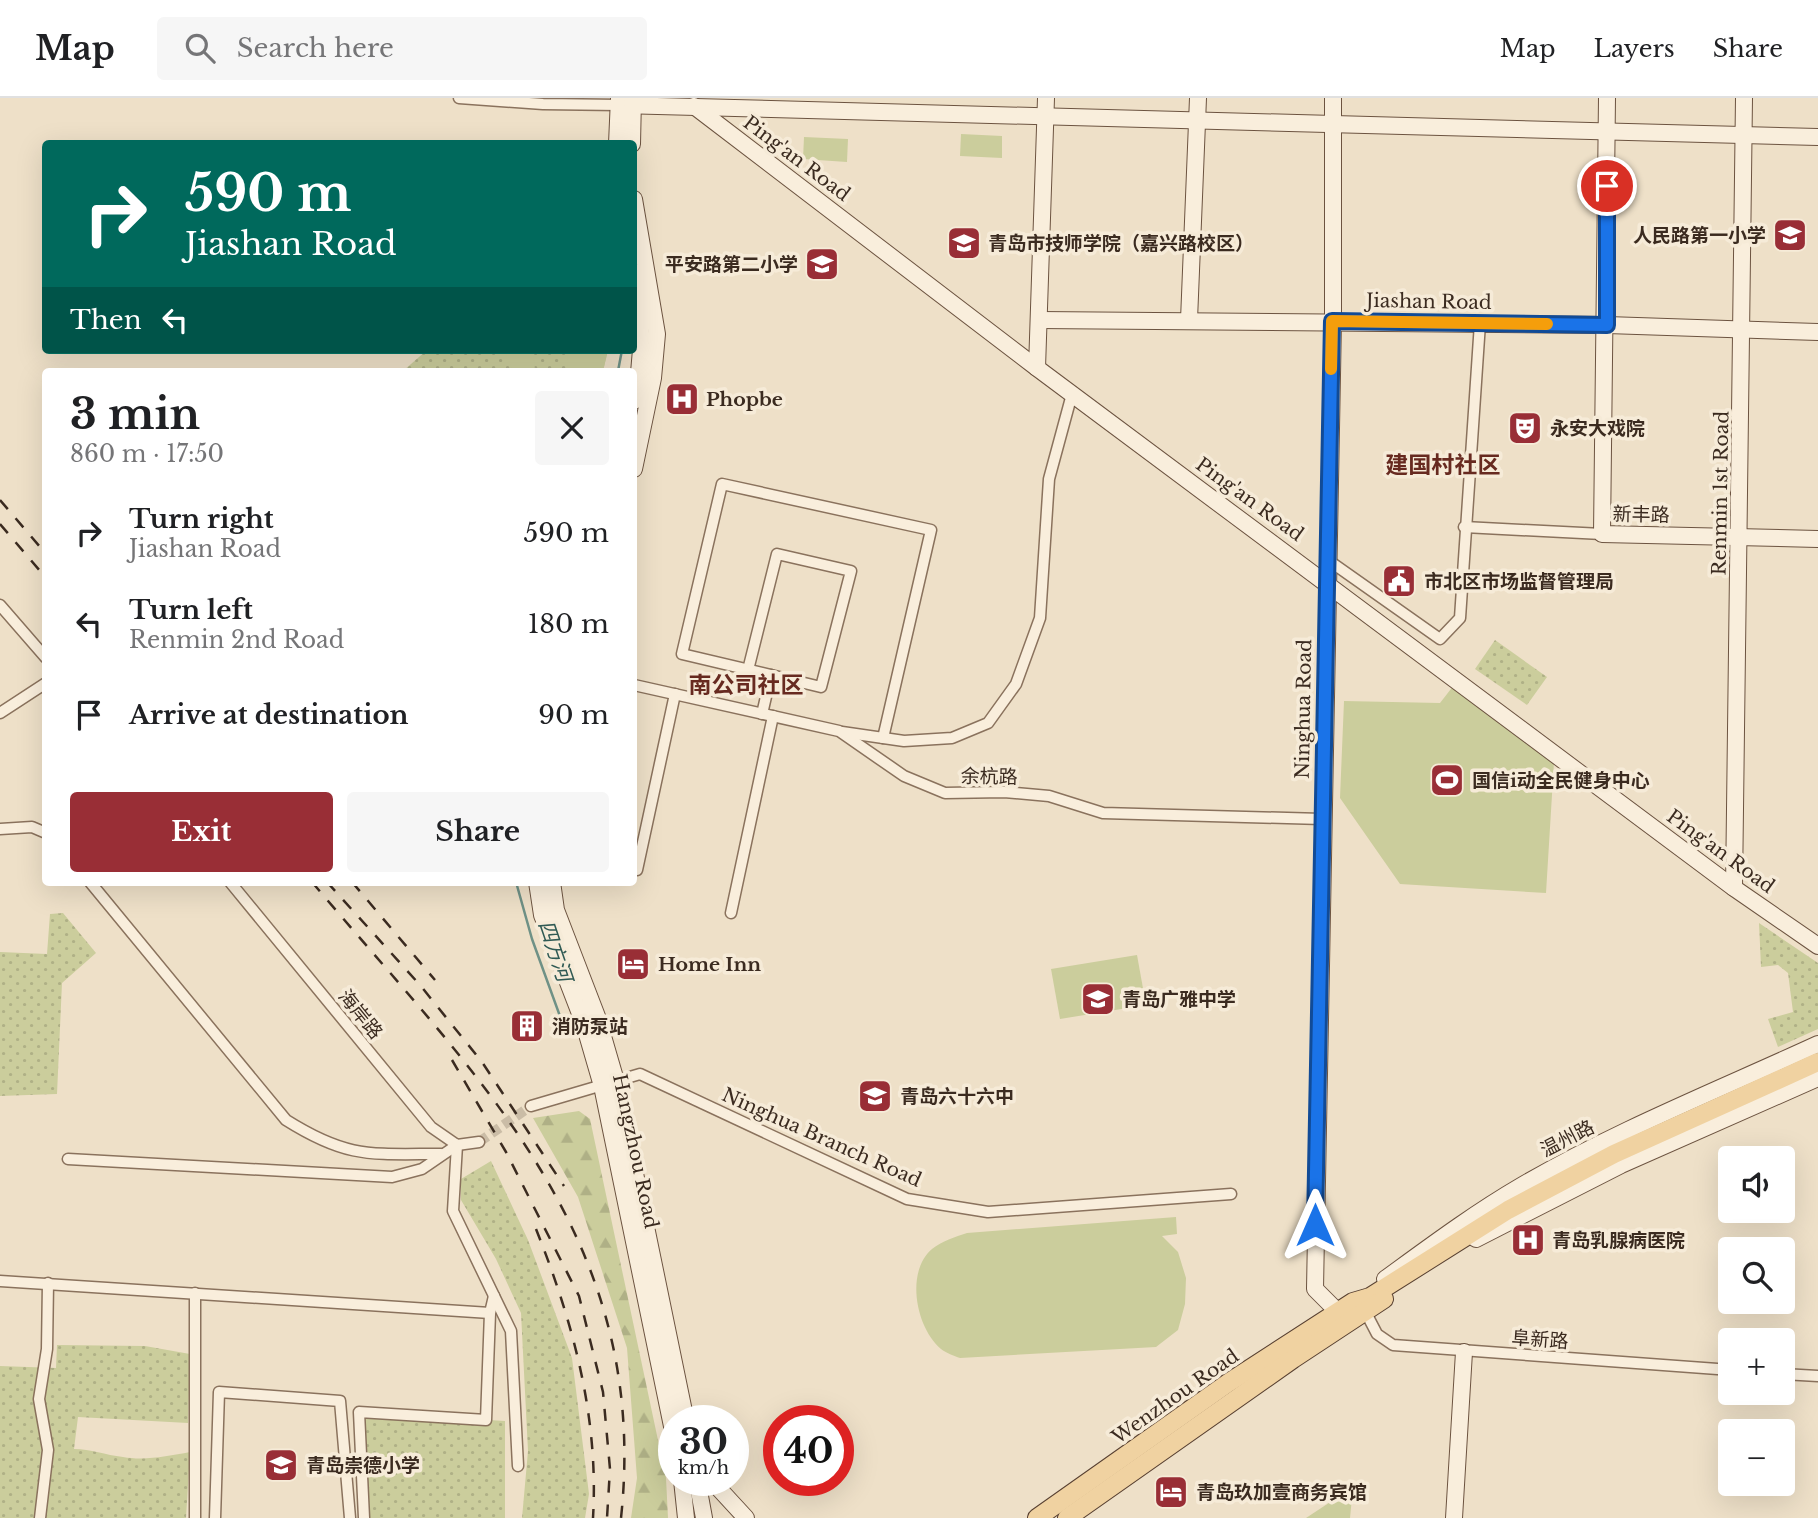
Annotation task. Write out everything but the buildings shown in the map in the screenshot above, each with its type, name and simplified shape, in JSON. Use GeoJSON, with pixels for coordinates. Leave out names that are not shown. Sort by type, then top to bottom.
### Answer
{"type":"FeatureCollection","features":[{"type":"Feature","properties":{"kind":"main road"},"geometry":{"type":"LineString","coordinates":[[1352,1308],[1508,1210],[1614,1154],[1818,1062]]}},
{"type":"Feature","properties":{"kind":"main road"},"geometry":{"type":"LineString","coordinates":[[1352,1308],[1461,1247],[1508,1210]]}},
{"type":"Feature","properties":{"kind":"main road","name":"Wenzhou Road"},"geometry":{"type":"LineString","coordinates":[[1037,1518],[1228,1383],[1352,1308]]}},
{"type":"Feature","properties":{"kind":"main road","name":"Wenzhou Road"},"geometry":{"type":"LineString","coordinates":[[1067,1518],[1352,1308]]}},
{"type":"Feature","properties":{"kind":"street"},"geometry":{"type":"LineString","coordinates":[[459,98],[506,103],[626,102],[1818,137]]}},
{"type":"Feature","properties":{"kind":"street"},"geometry":{"type":"LineString","coordinates":[[1037,368],[1046,98]]}},
{"type":"Feature","properties":{"kind":"street"},"geometry":{"type":"LineString","coordinates":[[1189,320],[1198,98]]}},
{"type":"Feature","properties":{"kind":"street","name":"Ninghua Road"},"geometry":{"type":"LineString","coordinates":[[1333,98],[1332,321],[1315,1289],[1352,1308]]}},
{"type":"Feature","properties":{"kind":"street"},"geometry":{"type":"LineString","coordinates":[[1602,534],[1607,325],[1607,98]]}},
{"type":"Feature","properties":{"kind":"street","name":"Renmin 1st Road"},"geometry":{"type":"LineString","coordinates":[[1734,888],[1744,98]]}},
{"type":"Feature","properties":{"kind":"street"},"geometry":{"type":"LineString","coordinates":[[618,140],[626,102]]}},
{"type":"Feature","properties":{"kind":"street"},"geometry":{"type":"LineString","coordinates":[[626,102],[631,140]]}},
{"type":"Feature","properties":{"kind":"street","name":"Ping'an Road"},"geometry":{"type":"LineString","coordinates":[[694,106],[1037,368],[1734,888],[1818,946]]}},
{"type":"Feature","properties":{"kind":"street"},"geometry":{"type":"LineString","coordinates":[[637,214],[655,305],[657,334],[653,378],[637,455]]}},
{"type":"Feature","properties":{"kind":"street"},"geometry":{"type":"LineString","coordinates":[[637,293],[643,334],[642,362],[637,386]]}},
{"type":"Feature","properties":{"kind":"street","name":"Jiashan Road"},"geometry":{"type":"LineString","coordinates":[[1039,320],[1479,323],[1818,332]]}},
{"type":"Feature","properties":{"kind":"street"},"geometry":{"type":"LineString","coordinates":[[1328,560],[1440,639],[1460,618],[1479,323]]}},
{"type":"Feature","properties":{"kind":"street"},"geometry":{"type":"LineString","coordinates":[[839,731],[904,741],[952,738],[988,723],[1016,684],[1040,618],[1049,479],[1072,394]]}},
{"type":"Feature","properties":{"kind":"street"},"geometry":{"type":"LineString","coordinates":[[748,670],[777,554],[851,571],[821,687],[771,676],[681,654],[722,484],[931,530],[883,738]]}},
{"type":"Feature","properties":{"kind":"street","name":"新丰路"},"geometry":{"type":"LineString","coordinates":[[1464,527],[1602,534],[1818,539]]}},
{"type":"Feature","properties":{"kind":"street"},"geometry":{"type":"LineString","coordinates":[[0,605],[42,654]]}},
{"type":"Feature","properties":{"kind":"street"},"geometry":{"type":"LineString","coordinates":[[731,914],[767,715],[771,676]]}},
{"type":"Feature","properties":{"kind":"street"},"geometry":{"type":"LineString","coordinates":[[0,713],[42,686]]}},
{"type":"Feature","properties":{"kind":"street","name":"余杭路"},"geometry":{"type":"LineString","coordinates":[[637,686],[839,731],[904,776],[945,793],[1004,792],[1049,796],[1103,813],[1322,819]]}},
{"type":"Feature","properties":{"kind":"street"},"geometry":{"type":"LineString","coordinates":[[637,870],[675,694]]}},
{"type":"Feature","properties":{"kind":"street"},"geometry":{"type":"LineString","coordinates":[[0,829],[32,827],[42,831]]}},
{"type":"Feature","properties":{"kind":"street"},"geometry":{"type":"LineString","coordinates":[[93,886],[286,1120],[321,1141],[342,1149],[369,1154],[441,1154]]}},
{"type":"Feature","properties":{"kind":"street","name":"海岸路"},"geometry":{"type":"LineString","coordinates":[[233,886],[431,1127],[457,1145]]}},
{"type":"Feature","properties":{"kind":"street","name":"Hangzhou Road"},"geometry":{"type":"LineString","coordinates":[[538,886],[542,915],[609,1084],[682,1405]]}},
{"type":"Feature","properties":{"kind":"street","name":"Hangzhou Road"},"geometry":{"type":"LineString","coordinates":[[553,886],[556,910],[594,1007],[668,1405]]}},
{"type":"Feature","properties":{"kind":"street","name":"温州路"},"geometry":{"type":"LineString","coordinates":[[1352,1308],[1471,1217],[1521,1186],[1600,1144],[1818,1044]]}},
{"type":"Feature","properties":{"kind":"street","name":"Ninghua Branch Road"},"geometry":{"type":"LineString","coordinates":[[609,1084],[640,1074],[651,1077],[907,1199],[988,1212],[1231,1194]]}},
{"type":"Feature","properties":{"kind":"street"},"geometry":{"type":"LineString","coordinates":[[1461,1247],[1621,1165],[1818,1078]]}},
{"type":"Feature","properties":{"kind":"street"},"geometry":{"type":"LineString","coordinates":[[531,1106],[609,1084]]}},
{"type":"Feature","properties":{"kind":"street"},"geometry":{"type":"LineString","coordinates":[[68,1159],[391,1177],[422,1169],[457,1145],[479,1142]]}},
{"type":"Feature","properties":{"kind":"street"},"geometry":{"type":"LineString","coordinates":[[457,1145],[453,1211],[511,1331],[518,1466]]}},
{"type":"Feature","properties":{"kind":"street"},"geometry":{"type":"LineString","coordinates":[[0,1281],[490,1313]]}},
{"type":"Feature","properties":{"kind":"street"},"geometry":{"type":"LineString","coordinates":[[40,1518],[48,1450],[39,1399],[47,1349],[48,1283]]}},
{"type":"Feature","properties":{"kind":"street"},"geometry":{"type":"LineString","coordinates":[[195,1293],[195,1518]]}},
{"type":"Feature","properties":{"kind":"street"},"geometry":{"type":"LineString","coordinates":[[364,1518],[359,1412],[486,1420],[490,1313],[494,1296]]}},
{"type":"Feature","properties":{"kind":"street","name":"阜新路"},"geometry":{"type":"LineString","coordinates":[[1352,1308],[1377,1334],[1393,1345],[1718,1369]]}},
{"type":"Feature","properties":{"kind":"street"},"geometry":{"type":"LineString","coordinates":[[1454,1518],[1464,1352]]}},
{"type":"Feature","properties":{"kind":"street"},"geometry":{"type":"LineString","coordinates":[[1795,1375],[1818,1376]]}},
{"type":"Feature","properties":{"kind":"street"},"geometry":{"type":"LineString","coordinates":[[215,1518],[219,1392],[340,1401],[350,1518]]}},
{"type":"Feature","properties":{"kind":"street"},"geometry":{"type":"LineString","coordinates":[[195,1458],[216,1458]]}},
{"type":"Feature","properties":{"kind":"street"},"geometry":{"type":"LineString","coordinates":[[684,1496],[684,1518]]}},
{"type":"Feature","properties":{"kind":"street"},"geometry":{"type":"LineString","coordinates":[[701,1496],[704,1518]]}},
{"type":"Feature","properties":{"kind":"street"},"geometry":{"type":"LineString","coordinates":[[726,1496],[746,1518]]}},
{"type":"Feature","properties":{"kind":"green space"},"geometry":{"type":"Polygon","coordinates":[[[961,134],[1002,136],[1002,158],[960,156],[961,134]]]}},
{"type":"Feature","properties":{"kind":"green space"},"geometry":{"type":"Polygon","coordinates":[[[804,137],[848,139],[847,162],[803,159],[804,137]]]}},
{"type":"Feature","properties":{"kind":"green space"},"geometry":{"type":"Polygon","coordinates":[[[422,354],[607,354],[604,368],[406,368],[422,354]]]}},
{"type":"Feature","properties":{"kind":"green space"},"geometry":{"type":"Polygon","coordinates":[[[506,354],[533,354],[535,368],[512,368],[506,354]]]}},
{"type":"Feature","properties":{"kind":"green space"},"geometry":{"type":"Polygon","coordinates":[[[568,354],[607,354],[604,368],[567,368],[568,354]]]}},
{"type":"Feature","properties":{"kind":"green space"},"geometry":{"type":"Polygon","coordinates":[[[1495,640],[1547,677],[1527,705],[1475,669],[1495,640]]]}},
{"type":"Feature","properties":{"kind":"green space","name":"国信i动全民健身中心"},"geometry":{"type":"Polygon","coordinates":[[[1454,685],[1554,762],[1546,893],[1400,884],[1340,798],[1344,701],[1440,703],[1454,685]]]}},
{"type":"Feature","properties":{"kind":"green space"},"geometry":{"type":"Polygon","coordinates":[[[63,913],[96,953],[62,983],[57,1094],[0,1096],[0,952],[47,954],[50,914],[63,913]]]}},
{"type":"Feature","properties":{"kind":"green space"},"geometry":{"type":"Polygon","coordinates":[[[1759,923],[1818,963],[1818,1029],[1778,1047],[1768,1019],[1793,1012],[1788,973],[1778,965],[1761,967],[1759,923]]]}},
{"type":"Feature","properties":{"kind":"green space"},"geometry":{"type":"Polygon","coordinates":[[[1137,955],[1146,1005],[1060,1019],[1051,969],[1137,955]]]}},
{"type":"Feature","properties":{"kind":"green space"},"geometry":{"type":"Polygon","coordinates":[[[579,1111],[590,1119],[658,1440],[658,1496],[667,1496],[668,1518],[631,1518],[637,1478],[627,1348],[578,1197],[533,1118],[579,1111]]]}},
{"type":"Feature","properties":{"kind":"green space"},"geometry":{"type":"Polygon","coordinates":[[[491,1161],[528,1240],[572,1358],[589,1494],[585,1518],[522,1518],[528,1451],[521,1313],[496,1259],[461,1200],[461,1179],[491,1161]]]}},
{"type":"Feature","properties":{"kind":"green space"},"geometry":{"type":"Polygon","coordinates":[[[1176,1217],[1177,1234],[1162,1236],[1178,1252],[1186,1278],[1185,1304],[1178,1330],[1156,1347],[960,1358],[941,1349],[925,1328],[917,1300],[918,1271],[932,1249],[949,1240],[967,1233],[1176,1217]]]}},
{"type":"Feature","properties":{"kind":"green space"},"geometry":{"type":"Polygon","coordinates":[[[57,1345],[145,1346],[190,1354],[188,1423],[78,1417],[74,1449],[140,1458],[190,1452],[186,1518],[0,1518],[0,1366],[56,1368],[57,1345]]]}},
{"type":"Feature","properties":{"kind":"green space"},"geometry":{"type":"Polygon","coordinates":[[[359,1412],[505,1421],[505,1518],[359,1518],[359,1412]]]}},
{"type":"Feature","properties":{"kind":"green space"},"geometry":{"type":"Polygon","coordinates":[[[1353,1487],[1350,1518],[1306,1518],[1353,1487]]]}},
{"type":"Feature","properties":{"kind":"waterway","name":"四方河"},"geometry":{"type":"LineString","coordinates":[[619,368],[621,354]]}},
{"type":"Feature","properties":{"kind":"waterway","name":"四方河"},"geometry":{"type":"LineString","coordinates":[[517,886],[532,939],[565,1030]]}},
{"type":"Feature","properties":{"kind":"tunnel"},"geometry":{"type":"LineString","coordinates":[[479,1142],[531,1106]]}},
{"type":"Feature","properties":{"kind":"railway"},"geometry":{"type":"LineString","coordinates":[[0,500],[42,549]]}},
{"type":"Feature","properties":{"kind":"railway"},"geometry":{"type":"LineString","coordinates":[[0,524],[42,573]]}},
{"type":"Feature","properties":{"kind":"railway"},"geometry":{"type":"LineString","coordinates":[[315,886],[490,1095],[540,1168],[580,1245],[609,1328],[623,1418],[621,1518]]}},
{"type":"Feature","properties":{"kind":"railway"},"geometry":{"type":"LineString","coordinates":[[331,886],[420,985],[482,1062],[564,1186]]}},
{"type":"Feature","properties":{"kind":"railway"},"geometry":{"type":"LineString","coordinates":[[355,886],[435,980]]}},
{"type":"Feature","properties":{"kind":"railway"},"geometry":{"type":"LineString","coordinates":[[452,1060],[506,1152],[579,1296],[603,1392],[610,1469],[607,1518]]}},
{"type":"Feature","properties":{"kind":"railway"},"geometry":{"type":"LineString","coordinates":[[536,1229],[561,1299],[581,1370],[592,1443],[593,1518]]}},
{"type":"Feature","properties":{"kind":"slow traffic"},"geometry":{"type":"LineString","coordinates":[[1331,369],[1332,321],[1547,324]]}},
{"type":"Feature","properties":{"kind":"place","name":"人民路第一小学"},"geometry":{"type":"Point","coordinates":[1790,235]}},
{"type":"Feature","properties":{"kind":"place","name":"青岛市技师学院（嘉兴路校区）"},"geometry":{"type":"Point","coordinates":[964,243]}},
{"type":"Feature","properties":{"kind":"place","name":"平安路第二小学"},"geometry":{"type":"Point","coordinates":[822,264]}},
{"type":"Feature","properties":{"kind":"place","name":"Phopbe"},"geometry":{"type":"Point","coordinates":[682,399]}},
{"type":"Feature","properties":{"kind":"place","name":"永安大戏院"},"geometry":{"type":"Point","coordinates":[1525,428]}},
{"type":"Feature","properties":{"kind":"place","name":"市北区市场监督管理局"},"geometry":{"type":"Point","coordinates":[1399,581]}},
{"type":"Feature","properties":{"kind":"place","name":"国信i动全民健身中心"},"geometry":{"type":"Point","coordinates":[1447,780]}},
{"type":"Feature","properties":{"kind":"place","name":"Home Inn"},"geometry":{"type":"Point","coordinates":[633,964]}},
{"type":"Feature","properties":{"kind":"place","name":"青岛广雅中学"},"geometry":{"type":"Point","coordinates":[1098,999]}},
{"type":"Feature","properties":{"kind":"place","name":"消防泵站"},"geometry":{"type":"Point","coordinates":[527,1026]}},
{"type":"Feature","properties":{"kind":"place","name":"青岛六十六中"},"geometry":{"type":"Point","coordinates":[875,1096]}},
{"type":"Feature","properties":{"kind":"place","name":"青岛乳腺病医院"},"geometry":{"type":"Point","coordinates":[1528,1240]}},
{"type":"Feature","properties":{"kind":"place","name":"青岛崇德小学"},"geometry":{"type":"Point","coordinates":[281,1465]}},
{"type":"Feature","properties":{"kind":"place","name":"青岛玖加壹商务宾馆"},"geometry":{"type":"Point","coordinates":[1171,1492]}},
{"type":"Feature","properties":{"kind":"district","name":"建国村社区"},"geometry":{"type":"Point","coordinates":[1443,465]}},
{"type":"Feature","properties":{"kind":"district","name":"南公司社区"},"geometry":{"type":"Point","coordinates":[746,685]}},
{"type":"Feature","properties":{"kind":"route"},"geometry":{"type":"LineString","coordinates":[[1315,1225],[1332,321],[1607,325],[1607,186]]}}]}
